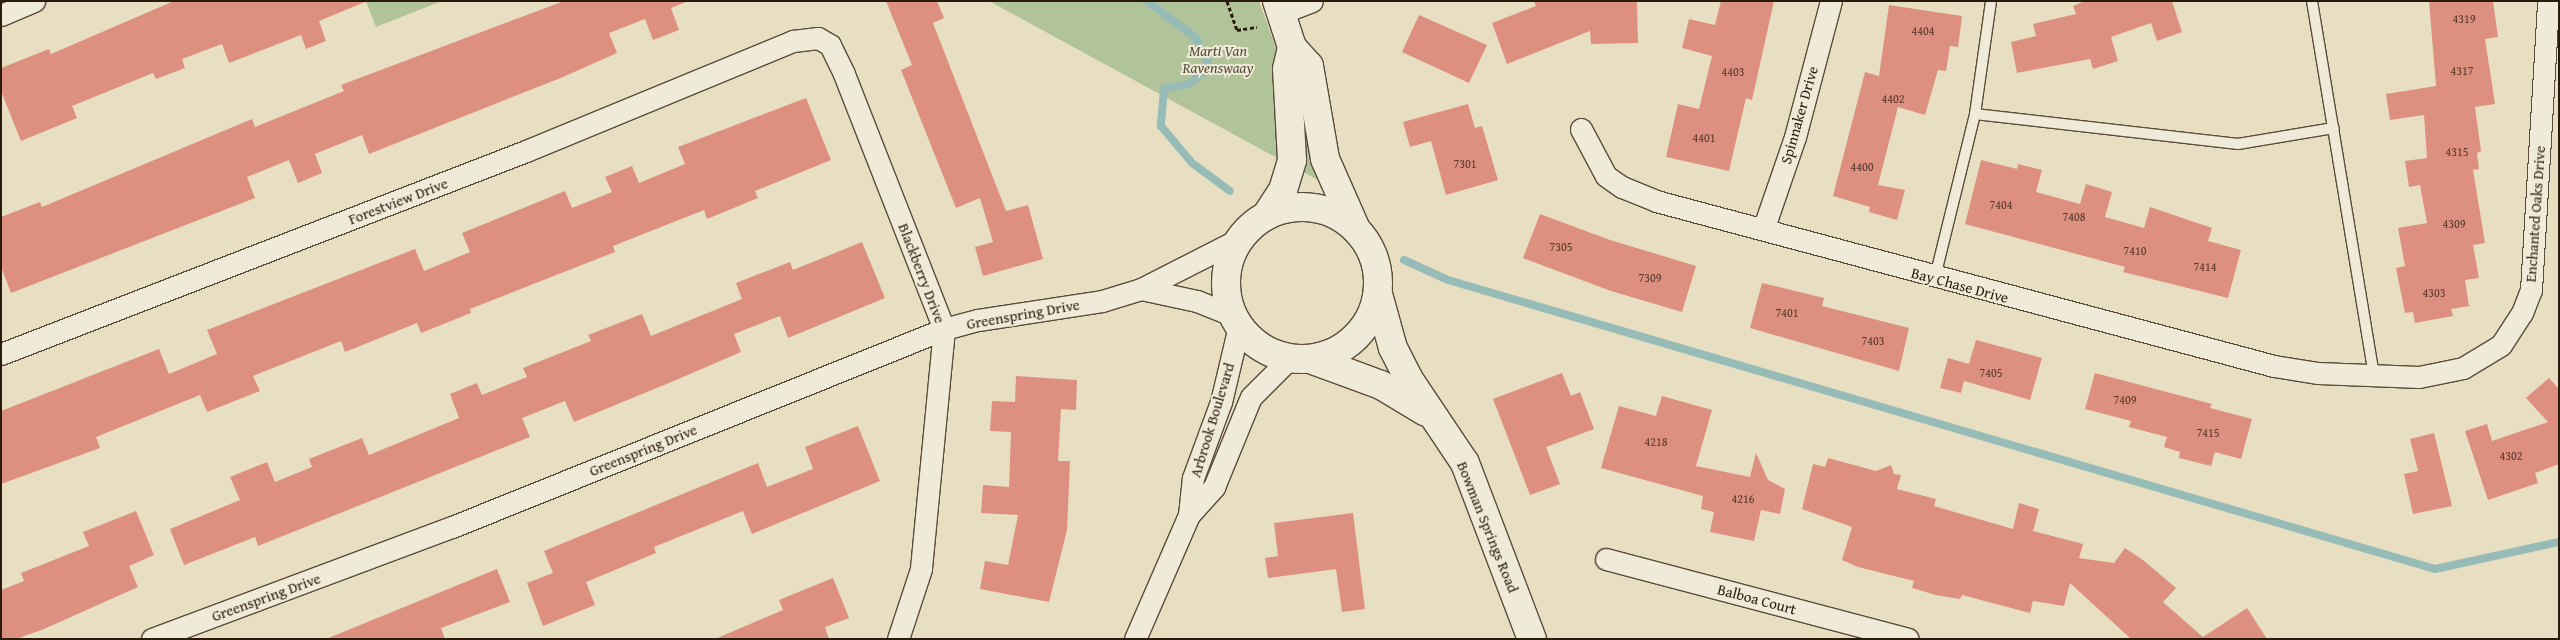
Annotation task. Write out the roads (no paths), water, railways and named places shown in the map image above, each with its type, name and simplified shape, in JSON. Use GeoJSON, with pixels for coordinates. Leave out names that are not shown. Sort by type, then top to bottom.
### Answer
{"type":"FeatureCollection","features":[{"type":"Feature","properties":{"kind":"street"},"geometry":{"type":"LineString","coordinates":[[1,15],[34,1]]}},
{"type":"Feature","properties":{"kind":"street"},"geometry":{"type":"LineString","coordinates":[[1292,47],[1287,69],[1292,160],[1283,190],[1266,216],[1239,239],[1226,272],[1224,289],[1235,321],[1265,352],[1301,360],[1336,352],[1356,338],[1371,318],[1378,294],[1378,270],[1369,247],[1354,227],[1325,159],[1309,66],[1292,47],[1273,14],[1312,1]]}},
{"type":"Feature","properties":{"kind":"street","name":"Spinnaker Drive"},"geometry":{"type":"LineString","coordinates":[[1764,227],[1795,137],[1831,1]]}},
{"type":"Feature","properties":{"kind":"street","name":"Enchanted Oaks Drive"},"geometry":{"type":"LineString","coordinates":[[2374,376],[2419,377],[2462,368],[2509,337],[2522,314],[2530,290],[2548,1]]}},
{"type":"Feature","properties":{"kind":"street","name":"Blackberry Drive"},"geometry":{"type":"LineString","coordinates":[[793,41],[818,38],[830,45],[944,330],[921,569],[898,639]]}},
{"type":"Feature","properties":{"kind":"street","name":"Forestview Drive"},"geometry":{"type":"LineString","coordinates":[[1,354],[526,151],[793,41]]}},
{"type":"Feature","properties":{"kind":"street","name":"Bay Chase Drive"},"geometry":{"type":"LineString","coordinates":[[1581,129],[1595,161],[1606,176],[1622,187],[1656,201],[1764,227],[1935,278],[2274,366],[2374,376]]}},
{"type":"Feature","properties":{"kind":"street"},"geometry":{"type":"LineString","coordinates":[[1266,216],[1282,209],[1308,207],[1334,214],[1354,227]]}},
{"type":"Feature","properties":{"kind":"street","name":"Greenspring Drive"},"geometry":{"type":"LineString","coordinates":[[152,639],[452,527],[944,330],[978,320],[1102,301],[1141,289],[1239,239]]}},
{"type":"Feature","properties":{"kind":"street","name":"Greenspring Drive"},"geometry":{"type":"LineString","coordinates":[[1141,289],[1196,301],[1235,321]]}},
{"type":"Feature","properties":{"kind":"street","name":"Bowman Springs Road"},"geometry":{"type":"LineString","coordinates":[[1378,294],[1394,348],[1436,419],[1465,463],[1532,639]]}},
{"type":"Feature","properties":{"kind":"street","name":"Arbrook Boulevard"},"geometry":{"type":"LineString","coordinates":[[1135,639],[1189,515],[1193,478],[1221,402],[1235,321]]}},
{"type":"Feature","properties":{"kind":"street","name":"Bowman Springs Road"},"geometry":{"type":"LineString","coordinates":[[1301,360],[1381,385],[1436,419]]}},
{"type":"Feature","properties":{"kind":"street","name":"Arbrook Boulevard"},"geometry":{"type":"LineString","coordinates":[[1189,515],[1214,487],[1251,397],[1301,360]]}},
{"type":"Feature","properties":{"kind":"street","name":"Balboa Court"},"geometry":{"type":"LineString","coordinates":[[1606,558],[1908,639]]}},
{"type":"Feature","properties":{"kind":"lane"},"geometry":{"type":"LineString","coordinates":[[1935,278],[1976,114],[1991,1]]}},
{"type":"Feature","properties":{"kind":"lane"},"geometry":{"type":"LineString","coordinates":[[2312,1],[2374,376]]}},
{"type":"Feature","properties":{"kind":"lane"},"geometry":{"type":"LineString","coordinates":[[1976,114],[2238,144],[2334,128]]}},
{"type":"Feature","properties":{"kind":"waterway"},"geometry":{"type":"LineString","coordinates":[[1147,1],[1196,38],[1210,68],[1189,84],[1164,89],[1161,126],[1192,163],[1230,191]]}},
{"type":"Feature","properties":{"kind":"waterway"},"geometry":{"type":"LineString","coordinates":[[1404,260],[1448,280],[2435,569],[2559,542]]}},
{"type":"Feature","properties":{"kind":"park label","name":"Marti Van Ravenswaay"},"geometry":{"type":"Point","coordinates":[1218,58]}}]}
